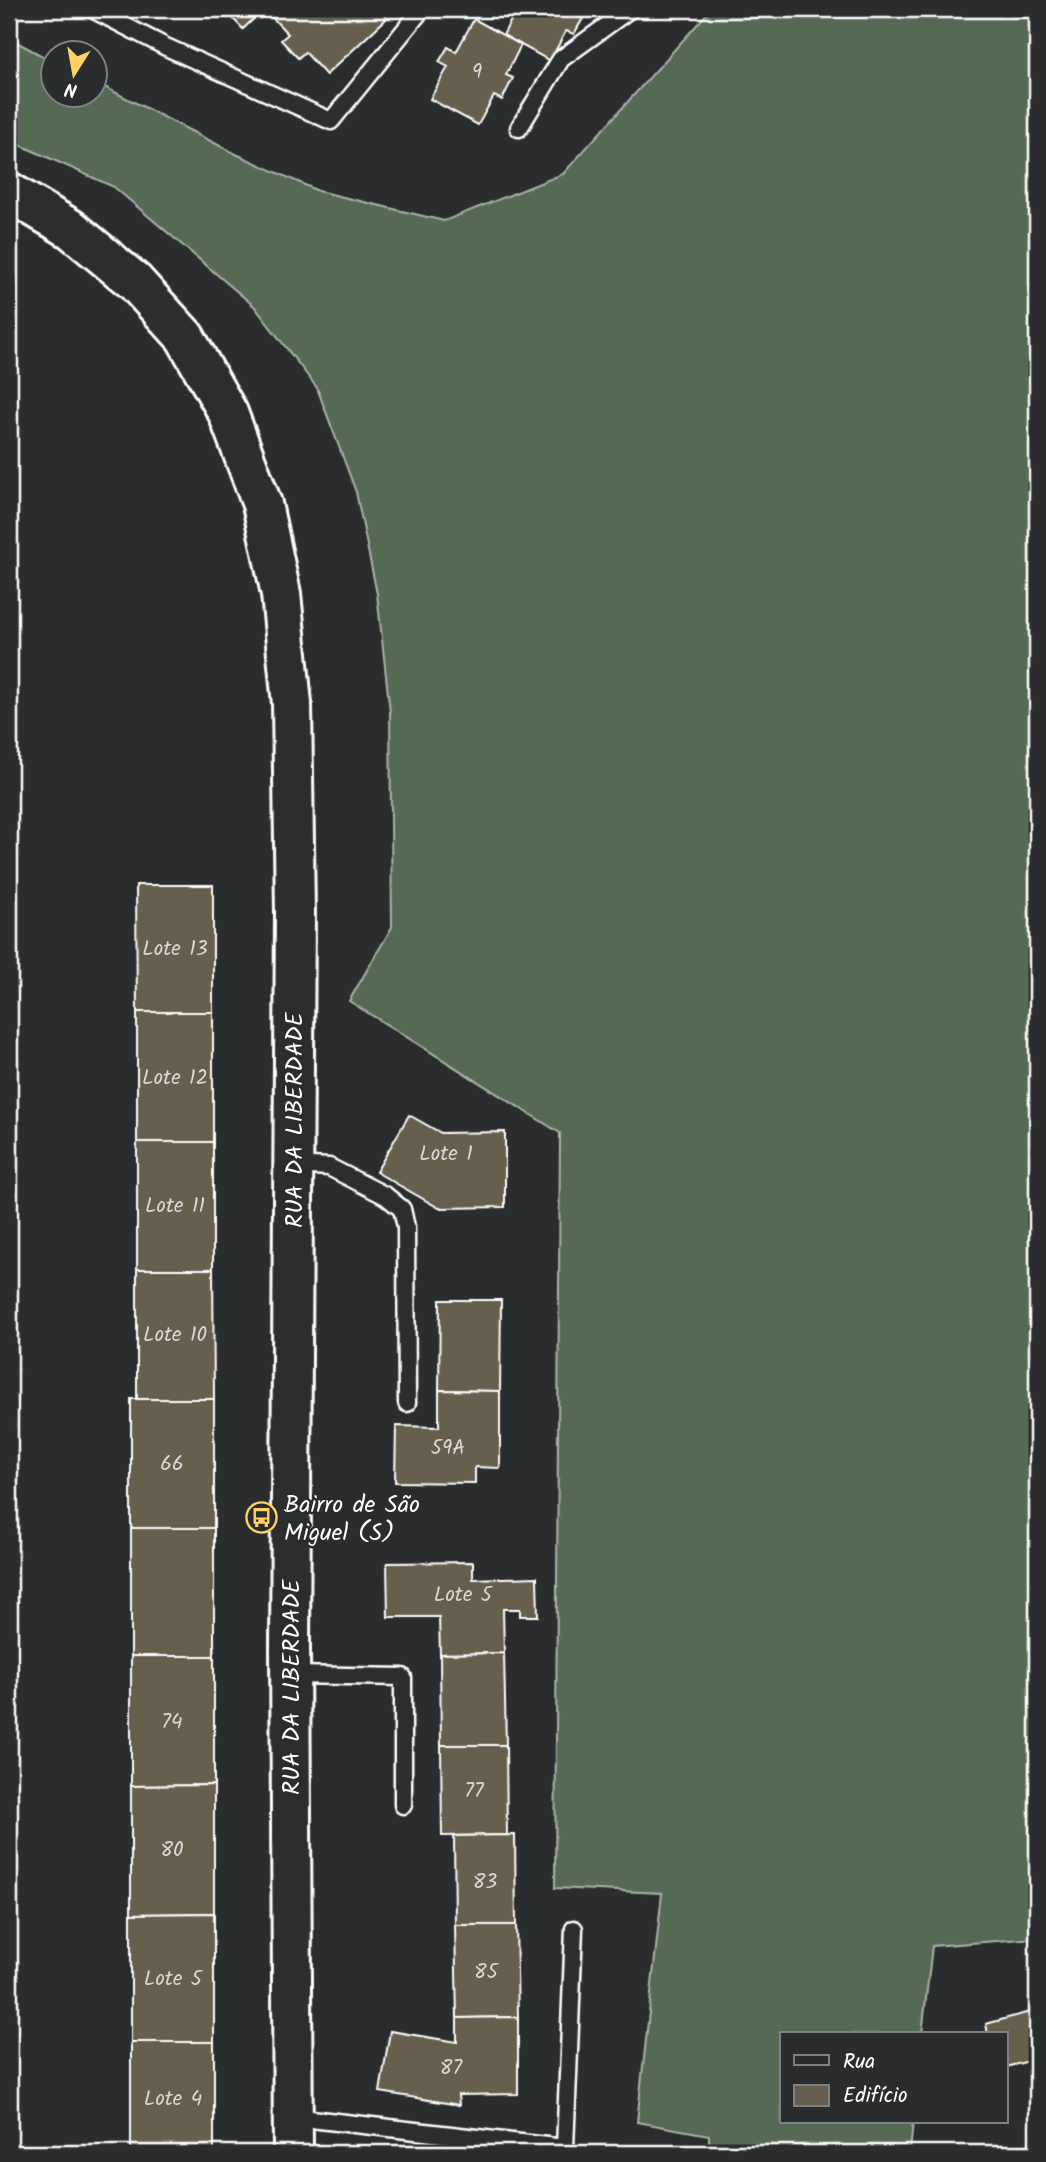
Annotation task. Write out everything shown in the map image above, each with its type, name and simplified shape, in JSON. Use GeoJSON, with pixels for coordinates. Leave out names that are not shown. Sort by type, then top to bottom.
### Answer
{"type":"FeatureCollection","features":[{"type":"Feature","properties":{"kind":"street","name":"RUA DA LIBERDADE"},"geometry":{"type":"LineString","coordinates":[[9,192],[82,238],[135,282],[184,337],[228,413],[262,504],[281,594],[292,704],[295,914],[291,1675],[293,2135]]}},
{"type":"Feature","properties":{"kind":"lane"},"geometry":{"type":"LineString","coordinates":[[92,9],[166,47],[331,121],[422,9]]}},
{"type":"Feature","properties":{"kind":"lane"},"geometry":{"type":"LineString","coordinates":[[519,128],[561,59],[630,9]]}},
{"type":"Feature","properties":{"kind":"lane"},"geometry":{"type":"LineString","coordinates":[[293,1165],[329,1167],[386,1196],[402,1209],[406,1227],[407,1403]]}},
{"type":"Feature","properties":{"kind":"lane"},"geometry":{"type":"LineString","coordinates":[[291,1675],[403,1677],[403,1805]]}},
{"type":"Feature","properties":{"kind":"lane"},"geometry":{"type":"LineString","coordinates":[[293,2135],[571,2150],[574,1929]]}},
{"type":"Feature","properties":{"kind":"green space"},"geometry":{"type":"Polygon","coordinates":[[[711,9],[1037,9],[1037,1938],[932,1946],[922,2032],[780,2032],[780,2124],[913,2124],[910,2153],[709,2153],[709,2135],[637,2122],[662,1893],[555,1888],[560,1133],[349,1001],[392,927],[390,712],[377,594],[356,492],[317,388],[254,306],[114,187],[9,140],[9,38],[38,54],[38,108],[108,108],[108,89],[236,154],[318,191],[444,221],[563,174],[711,9]]]}},
{"type":"Feature","properties":{"kind":"building"},"geometry":{"type":"Polygon","coordinates":[[[224,9],[264,9],[243,29],[224,9]]]}},
{"type":"Feature","properties":{"kind":"building"},"geometry":{"type":"Polygon","coordinates":[[[264,9],[385,9],[386,19],[326,75],[305,52],[298,58],[281,40],[288,34],[264,9]]]}},
{"type":"Feature","properties":{"kind":"building"},"geometry":{"type":"Polygon","coordinates":[[[517,9],[579,9],[586,13],[574,34],[566,31],[550,61],[503,35],[517,9]]]}},
{"type":"Feature","properties":{"kind":"building"},"geometry":{"type":"Polygon","coordinates":[[[474,19],[521,45],[506,75],[513,78],[502,100],[494,96],[478,125],[430,99],[448,67],[439,62],[448,47],[456,52],[474,19]]]}},
{"type":"Feature","properties":{"kind":"building"},"geometry":{"type":"Polygon","coordinates":[[[136,885],[213,885],[213,1012],[137,1012],[136,885]]]}},
{"type":"Feature","properties":{"kind":"building"},"geometry":{"type":"Polygon","coordinates":[[[137,1012],[213,1012],[213,1142],[137,1142],[137,1012]]]}},
{"type":"Feature","properties":{"kind":"building"},"geometry":{"type":"Polygon","coordinates":[[[409,1115],[441,1133],[505,1132],[505,1207],[439,1208],[376,1172],[409,1115]]]}},
{"type":"Feature","properties":{"kind":"building"},"geometry":{"type":"Polygon","coordinates":[[[137,1142],[213,1142],[213,1269],[137,1269],[137,1142]]]}},
{"type":"Feature","properties":{"kind":"building"},"geometry":{"type":"Polygon","coordinates":[[[137,1269],[213,1269],[214,1399],[137,1399],[137,1269]]]}},
{"type":"Feature","properties":{"kind":"building"},"geometry":{"type":"Polygon","coordinates":[[[440,1300],[501,1300],[500,1391],[439,1390],[440,1300]]]}},
{"type":"Feature","properties":{"kind":"building"},"geometry":{"type":"Polygon","coordinates":[[[439,1390],[500,1391],[500,1468],[475,1467],[475,1483],[395,1482],[396,1426],[439,1427],[439,1390]]]}},
{"type":"Feature","properties":{"kind":"building"},"geometry":{"type":"Polygon","coordinates":[[[131,1399],[214,1399],[214,1528],[131,1528],[131,1399]]]}},
{"type":"Feature","properties":{"kind":"building"},"geometry":{"type":"Polygon","coordinates":[[[131,1528],[214,1528],[214,1656],[131,1656],[131,1528]]]}},
{"type":"Feature","properties":{"kind":"building"},"geometry":{"type":"Polygon","coordinates":[[[473,1562],[473,1579],[537,1577],[538,1616],[520,1616],[520,1609],[503,1609],[504,1653],[440,1654],[439,1617],[388,1617],[387,1563],[473,1562]]]}},
{"type":"Feature","properties":{"kind":"building"},"geometry":{"type":"Polygon","coordinates":[[[504,1653],[506,1745],[441,1745],[440,1654],[504,1653]]]}},
{"type":"Feature","properties":{"kind":"building"},"geometry":{"type":"Polygon","coordinates":[[[131,1656],[214,1656],[214,1785],[131,1786],[131,1656]]]}},
{"type":"Feature","properties":{"kind":"building"},"geometry":{"type":"Polygon","coordinates":[[[441,1745],[506,1745],[507,1835],[442,1836],[441,1745]]]}},
{"type":"Feature","properties":{"kind":"building"},"geometry":{"type":"Polygon","coordinates":[[[214,1785],[214,1913],[131,1914],[131,1786],[214,1785]]]}},
{"type":"Feature","properties":{"kind":"building"},"geometry":{"type":"Polygon","coordinates":[[[515,1835],[516,1925],[455,1925],[454,1836],[515,1835]]]}},
{"type":"Feature","properties":{"kind":"building"},"geometry":{"type":"Polygon","coordinates":[[[214,1913],[214,2042],[131,2042],[131,1914],[214,1913]]]}},
{"type":"Feature","properties":{"kind":"building"},"geometry":{"type":"Polygon","coordinates":[[[455,1925],[516,1925],[518,2017],[457,2018],[455,1925]]]}},
{"type":"Feature","properties":{"kind":"building"},"geometry":{"type":"Polygon","coordinates":[[[1037,2010],[1037,2059],[1007,2067],[1007,2032],[988,2032],[986,2024],[1037,2010]]]}},
{"type":"Feature","properties":{"kind":"building"},"geometry":{"type":"Polygon","coordinates":[[[518,2017],[518,2094],[458,2095],[459,2105],[380,2092],[390,2031],[457,2042],[457,2018],[518,2017]]]}},
{"type":"Feature","properties":{"kind":"building"},"geometry":{"type":"Polygon","coordinates":[[[131,2042],[214,2042],[214,2153],[131,2153],[131,2042]]]}},
{"type":"Feature","properties":{"kind":"place","name":"Bairro de São Miguel (S)"},"geometry":{"type":"Point","coordinates":[261,1518]}}]}
